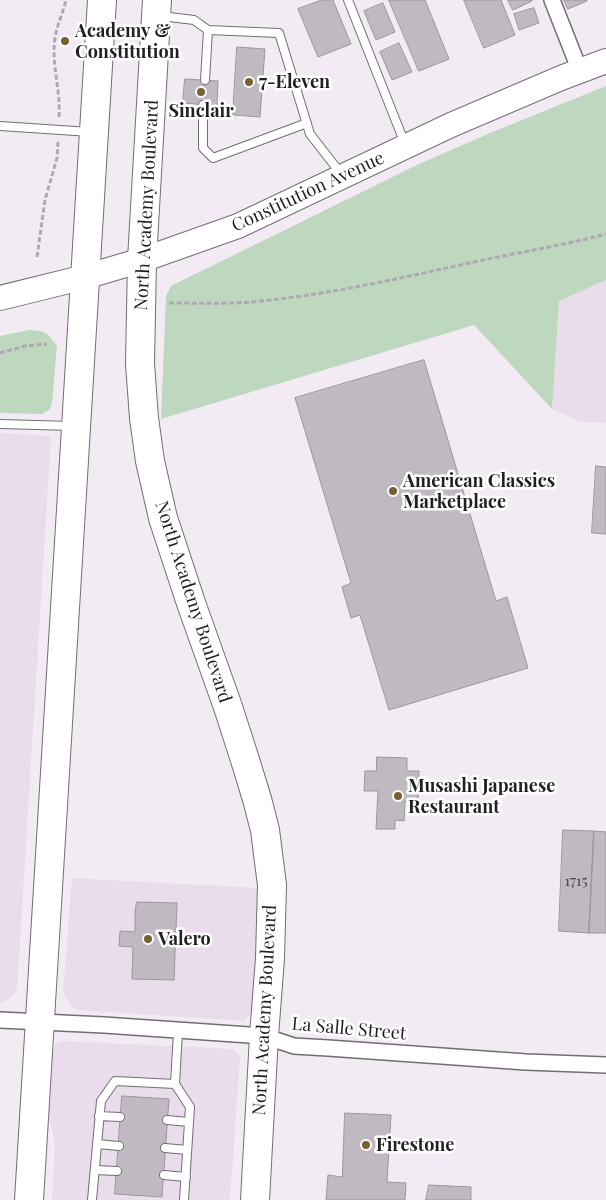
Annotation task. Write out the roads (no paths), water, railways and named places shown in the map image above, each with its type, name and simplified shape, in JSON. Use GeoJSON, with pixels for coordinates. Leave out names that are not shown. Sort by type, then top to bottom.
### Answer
{"type":"FeatureCollection","features":[{"type":"Feature","properties":{"kind":"highway"},"geometry":{"type":"LineString","coordinates":[[29,1200],[102,0]]}},
{"type":"Feature","properties":{"kind":"highway","name":"North Academy Boulevard"},"geometry":{"type":"LineString","coordinates":[[157,8],[142,260],[140,364],[144,418],[150,461],[163,518],[228,707],[257,799],[264,830],[272,885],[270,958],[255,1200]]}},
{"type":"Feature","properties":{"kind":"main road","name":"Constitution Avenue"},"geometry":{"type":"LineString","coordinates":[[0,298],[85,277],[142,260],[238,226],[451,125],[606,61]]}},
{"type":"Feature","properties":{"kind":"street"},"geometry":{"type":"LineString","coordinates":[[552,0],[580,71]]}},
{"type":"Feature","properties":{"kind":"street","name":"La Salle Street"},"geometry":{"type":"LineString","coordinates":[[0,1020],[264,1036],[294,1046],[526,1062],[606,1065]]}},
{"type":"Feature","properties":{"kind":"lane"},"geometry":{"type":"LineString","coordinates":[[348,0],[406,146]]}},
{"type":"Feature","properties":{"kind":"lane"},"geometry":{"type":"LineString","coordinates":[[157,8],[194,20],[208,30],[279,33],[310,134],[343,176]]}},
{"type":"Feature","properties":{"kind":"lane"},"geometry":{"type":"LineString","coordinates":[[205,80],[208,30]]}},
{"type":"Feature","properties":{"kind":"lane"},"geometry":{"type":"LineString","coordinates":[[203,105],[202,148],[214,158],[307,123]]}},
{"type":"Feature","properties":{"kind":"lane"},"geometry":{"type":"LineString","coordinates":[[0,126],[94,132]]}},
{"type":"Feature","properties":{"kind":"lane"},"geometry":{"type":"LineString","coordinates":[[0,424],[76,426]]}},
{"type":"Feature","properties":{"kind":"lane"},"geometry":{"type":"LineString","coordinates":[[178,1031],[175,1084],[190,1107],[184,1200]]}},
{"type":"Feature","properties":{"kind":"lane"},"geometry":{"type":"LineString","coordinates":[[92,1200],[100,1101],[115,1081],[175,1084]]}},
{"type":"Feature","properties":{"kind":"lane"},"geometry":{"type":"LineString","coordinates":[[99,1116],[120,1117]]}},
{"type":"Feature","properties":{"kind":"lane"},"geometry":{"type":"LineString","coordinates":[[167,1120],[189,1122]]}},
{"type":"Feature","properties":{"kind":"lane"},"geometry":{"type":"LineString","coordinates":[[97,1144],[119,1146]]}},
{"type":"Feature","properties":{"kind":"lane"},"geometry":{"type":"LineString","coordinates":[[165,1148],[188,1150]]}},
{"type":"Feature","properties":{"kind":"lane"},"geometry":{"type":"LineString","coordinates":[[95,1170],[117,1171]]}},
{"type":"Feature","properties":{"kind":"lane"},"geometry":{"type":"LineString","coordinates":[[164,1175],[186,1177]]}},
{"type":"Feature","properties":{"kind":"place","name":"Academy & Constitution"},"geometry":{"type":"Point","coordinates":[65,41]}},
{"type":"Feature","properties":{"kind":"place","name":"7-Eleven"},"geometry":{"type":"Point","coordinates":[249,82]}},
{"type":"Feature","properties":{"kind":"place","name":"Sinclair"},"geometry":{"type":"Point","coordinates":[201,92]}},
{"type":"Feature","properties":{"kind":"place","name":"American Classics Marketplace"},"geometry":{"type":"Point","coordinates":[393,491]}},
{"type":"Feature","properties":{"kind":"place","name":"Musashi Japanese Restaurant"},"geometry":{"type":"Point","coordinates":[398,796]}},
{"type":"Feature","properties":{"kind":"place","name":"Valero"},"geometry":{"type":"Point","coordinates":[148,939]}},
{"type":"Feature","properties":{"kind":"place","name":"Firestone"},"geometry":{"type":"Point","coordinates":[366,1145]}}]}
